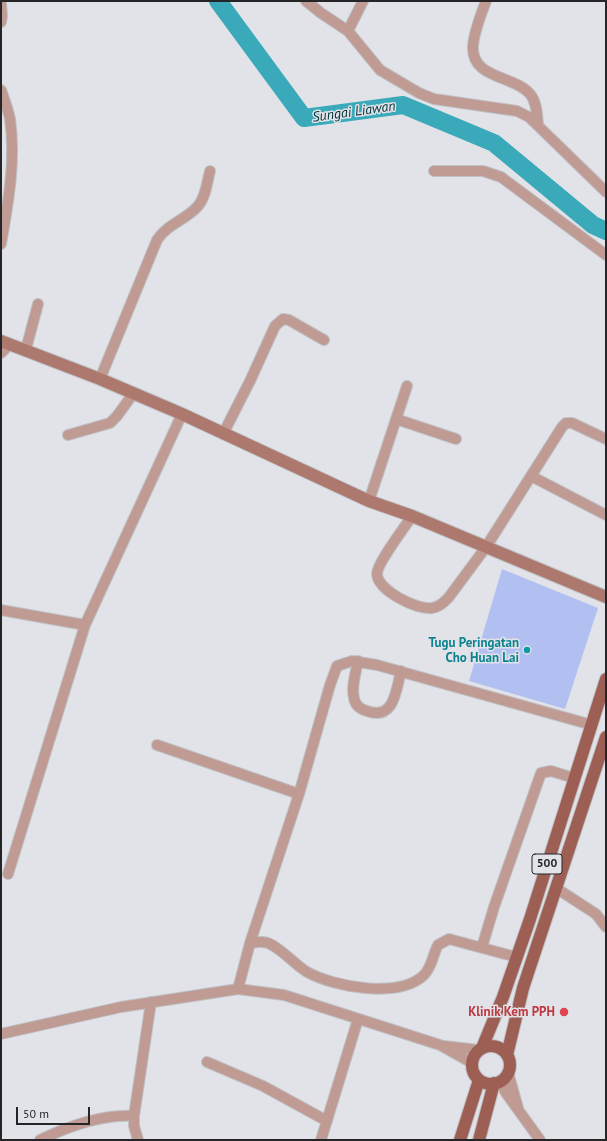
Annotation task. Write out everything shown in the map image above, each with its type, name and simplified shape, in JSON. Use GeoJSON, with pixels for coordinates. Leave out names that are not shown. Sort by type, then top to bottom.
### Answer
{"type":"FeatureCollection","features":[{"type":"Feature","properties":{"kind":"main road","name":"500"},"geometry":{"type":"LineString","coordinates":[[481,1049],[503,997],[606,679]]}},
{"type":"Feature","properties":{"kind":"main road","name":"500"},"geometry":{"type":"LineString","coordinates":[[507,1055],[523,988],[606,737]]}},
{"type":"Feature","properties":{"kind":"main road"},"geometry":{"type":"LineString","coordinates":[[479,1140],[509,1060],[507,1055],[499,1047],[488,1046],[476,1053],[472,1063],[474,1072],[479,1080],[486,1083],[501,1079]]}},
{"type":"Feature","properties":{"kind":"main road"},"geometry":{"type":"LineString","coordinates":[[460,1140],[479,1080]]}},
{"type":"Feature","properties":{"kind":"street"},"geometry":{"type":"LineString","coordinates":[[306,1],[348,31],[380,70],[420,93],[434,99],[517,111],[529,117],[538,124],[606,192]]}},
{"type":"Feature","properties":{"kind":"street"},"geometry":{"type":"LineString","coordinates":[[348,31],[363,1]]}},
{"type":"Feature","properties":{"kind":"street"},"geometry":{"type":"LineString","coordinates":[[486,1],[473,46],[476,61],[483,69],[519,86],[530,94],[536,107],[538,124]]}},
{"type":"Feature","properties":{"kind":"street"},"geometry":{"type":"LineString","coordinates":[[1,3],[1,22]]}},
{"type":"Feature","properties":{"kind":"street"},"geometry":{"type":"LineString","coordinates":[[1,90],[10,118],[12,152],[7,207],[1,244]]}},
{"type":"Feature","properties":{"kind":"street"},"geometry":{"type":"LineString","coordinates":[[434,170],[483,171],[501,177],[606,255]]}},
{"type":"Feature","properties":{"kind":"street"},"geometry":{"type":"LineString","coordinates":[[100,379],[157,240],[166,228],[199,206],[210,171]]}},
{"type":"Feature","properties":{"kind":"street"},"geometry":{"type":"LineString","coordinates":[[26,350],[38,304]]}},
{"type":"Feature","properties":{"kind":"street"},"geometry":{"type":"LineString","coordinates":[[224,434],[273,329],[278,322],[283,319],[289,320],[324,340]]}},
{"type":"Feature","properties":{"kind":"street"},"geometry":{"type":"LineString","coordinates":[[1,353],[6,343],[100,379],[182,414],[369,500],[412,516],[606,597]]}},
{"type":"Feature","properties":{"kind":"street"},"geometry":{"type":"LineString","coordinates":[[369,500],[407,386]]}},
{"type":"Feature","properties":{"kind":"street"},"geometry":{"type":"LineString","coordinates":[[68,435],[110,422],[117,416],[133,394]]}},
{"type":"Feature","properties":{"kind":"street"},"geometry":{"type":"LineString","coordinates":[[8,874],[85,625],[182,414]]}},
{"type":"Feature","properties":{"kind":"street"},"geometry":{"type":"LineString","coordinates":[[396,419],[456,439]]}},
{"type":"Feature","properties":{"kind":"street"},"geometry":{"type":"LineString","coordinates":[[412,516],[380,564],[377,574],[380,582],[385,587],[411,605],[431,608],[443,604],[486,547],[562,426],[572,423],[606,439]]}},
{"type":"Feature","properties":{"kind":"street"},"geometry":{"type":"LineString","coordinates":[[531,476],[606,515]]}},
{"type":"Feature","properties":{"kind":"street"},"geometry":{"type":"LineString","coordinates":[[1,610],[85,625]]}},
{"type":"Feature","properties":{"kind":"street"},"geometry":{"type":"LineString","coordinates":[[238,989],[250,943],[299,794],[338,666],[346,661],[358,661],[401,671],[592,725]]}},
{"type":"Feature","properties":{"kind":"street"},"geometry":{"type":"LineString","coordinates":[[358,661],[353,697],[357,705],[375,714],[383,712],[392,704],[401,671]]}},
{"type":"Feature","properties":{"kind":"street"},"geometry":{"type":"LineString","coordinates":[[157,745],[299,794]]}},
{"type":"Feature","properties":{"kind":"street"},"geometry":{"type":"LineString","coordinates":[[482,947],[494,907],[541,773],[550,771],[574,778]]}},
{"type":"Feature","properties":{"kind":"street"},"geometry":{"type":"LineString","coordinates":[[556,888],[596,914],[606,927]]}},
{"type":"Feature","properties":{"kind":"street"},"geometry":{"type":"LineString","coordinates":[[250,943],[269,944],[306,971],[319,978],[356,987],[374,989],[390,988],[414,982],[421,978],[429,967],[438,945],[443,940],[454,939],[516,957]]}},
{"type":"Feature","properties":{"kind":"street"},"geometry":{"type":"LineString","coordinates":[[1,1034],[151,1002],[238,989],[284,995],[440,1045],[472,1063]]}},
{"type":"Feature","properties":{"kind":"street"},"geometry":{"type":"LineString","coordinates":[[138,1140],[134,1126],[134,1116],[151,1002]]}},
{"type":"Feature","properties":{"kind":"street"},"geometry":{"type":"LineString","coordinates":[[321,1140],[358,1019]]}},
{"type":"Feature","properties":{"kind":"street"},"geometry":{"type":"LineString","coordinates":[[440,1045],[481,1049]]}},
{"type":"Feature","properties":{"kind":"street"},"geometry":{"type":"LineString","coordinates":[[206,1062],[263,1086],[327,1121]]}},
{"type":"Feature","properties":{"kind":"street"},"geometry":{"type":"LineString","coordinates":[[501,1079],[518,1110],[540,1140]]}},
{"type":"Feature","properties":{"kind":"street"},"geometry":{"type":"LineString","coordinates":[[40,1140],[89,1122],[121,1115],[134,1116]]}},
{"type":"Feature","properties":{"kind":"shaded area"},"geometry":{"type":"Polygon","coordinates":[[[502,569],[598,608],[565,709],[469,681],[502,569]]]}},
{"type":"Feature","properties":{"kind":"waterway","name":"Sungai Liawan"},"geometry":{"type":"LineString","coordinates":[[218,1],[304,118],[403,105],[494,143],[593,225],[606,231]]}},
{"type":"Feature","properties":{"kind":"place","name":"Tugu Peringatan Cho Huan Lai"},"geometry":{"type":"Point","coordinates":[527,650]}},
{"type":"Feature","properties":{"kind":"place","name":"Klinik Kem PPH"},"geometry":{"type":"Point","coordinates":[564,1012]}}]}
